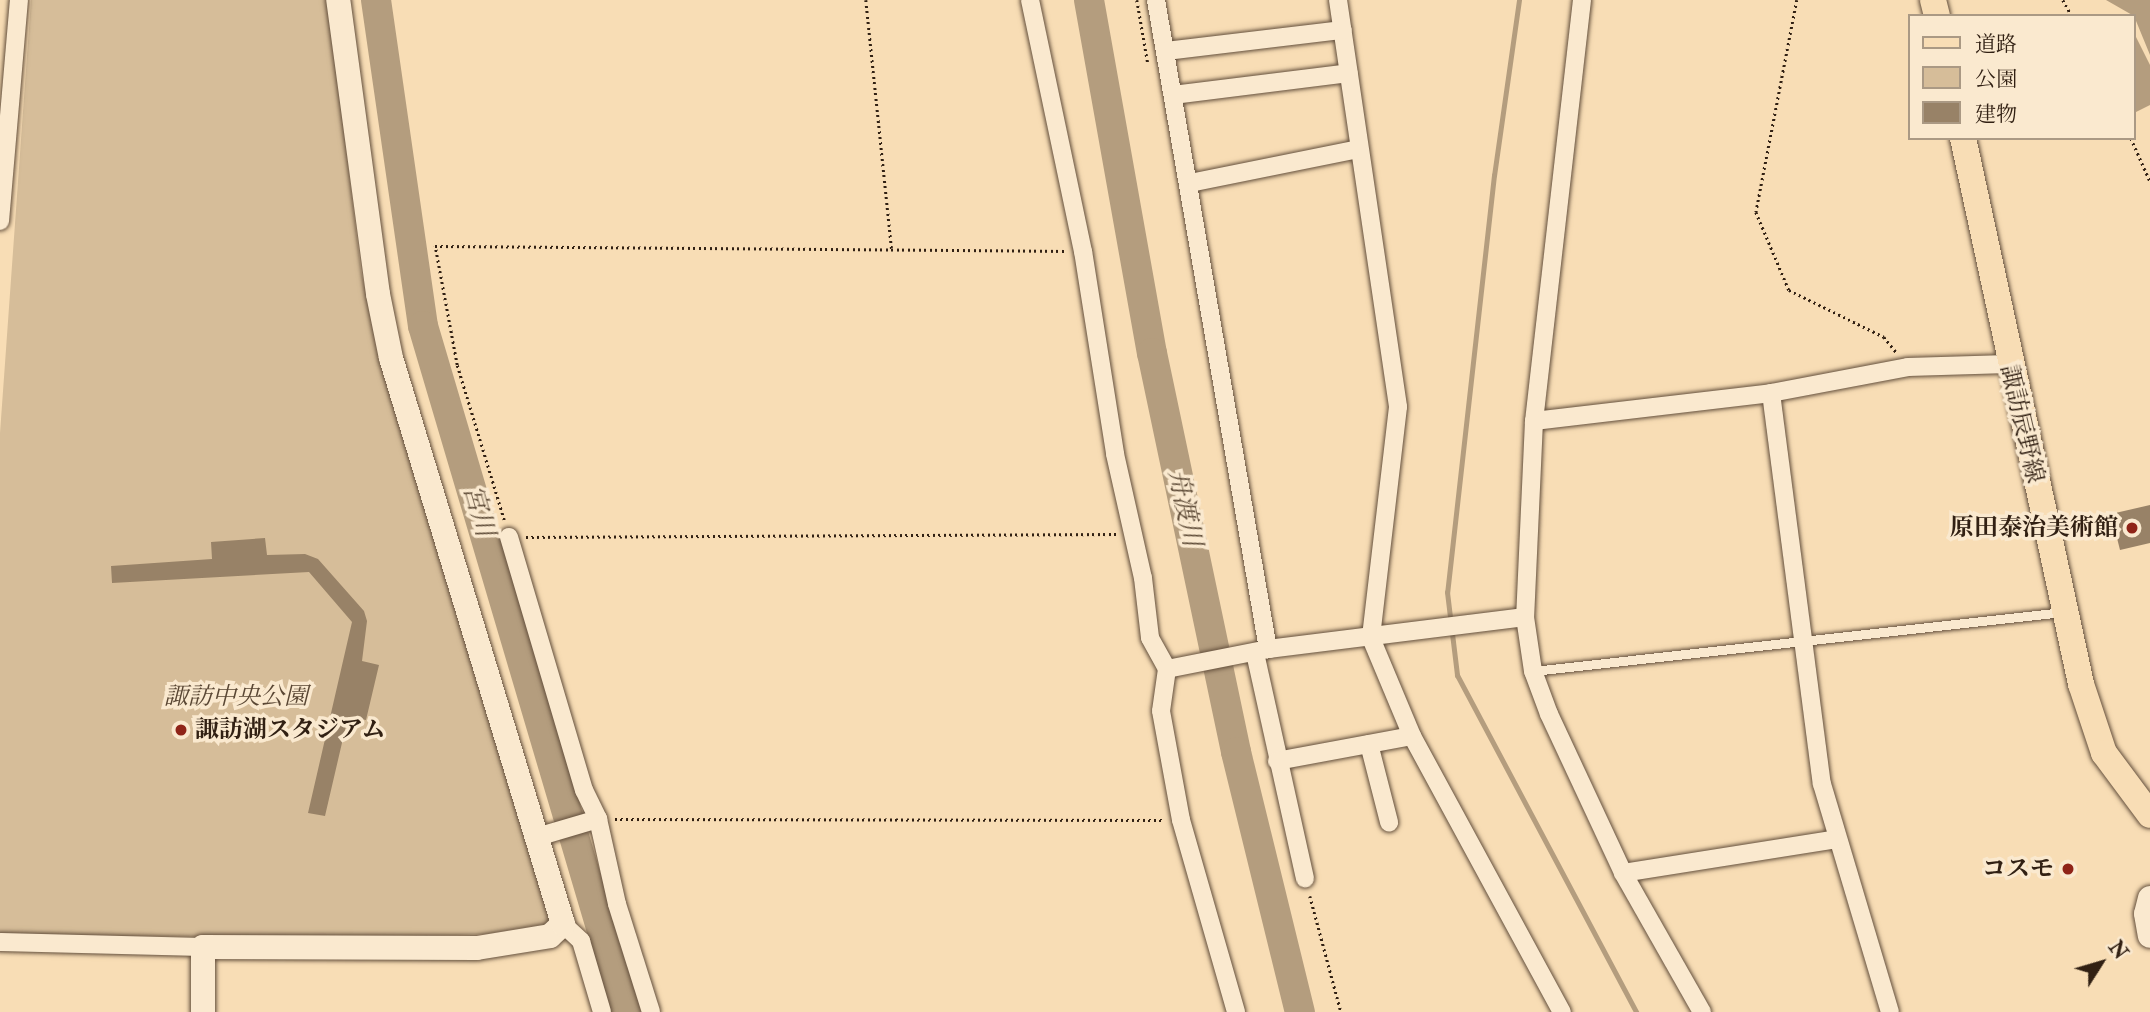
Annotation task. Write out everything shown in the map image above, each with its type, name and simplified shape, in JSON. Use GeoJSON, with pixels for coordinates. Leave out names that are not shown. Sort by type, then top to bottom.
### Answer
{"type":"FeatureCollection","features":[{"type":"Feature","properties":{"kind":"main road","name":"諏訪辰野線"},"geometry":{"type":"LineString","coordinates":[[1963,140],[2008,364],[2081,684],[2104,753],[2150,815]]}},
{"type":"Feature","properties":{"kind":"street"},"geometry":{"type":"LineString","coordinates":[[0,220],[19,0]]}},
{"type":"Feature","properties":{"kind":"street"},"geometry":{"type":"LineString","coordinates":[[338,0],[374,267],[391,358],[543,835],[563,924],[581,941],[603,1012]]}},
{"type":"Feature","properties":{"kind":"street"},"geometry":{"type":"LineString","coordinates":[[1030,0],[1083,251],[1150,638],[1172,668]]}},
{"type":"Feature","properties":{"kind":"street"},"geometry":{"type":"LineString","coordinates":[[1156,0],[1190,183],[1256,653],[1277,761],[1305,879]]}},
{"type":"Feature","properties":{"kind":"street"},"geometry":{"type":"LineString","coordinates":[[1339,0],[1398,407],[1371,638],[1412,736],[1562,1012]]}},
{"type":"Feature","properties":{"kind":"street"},"geometry":{"type":"LineString","coordinates":[[1582,0],[1534,421],[1525,617],[1532,671],[1623,873],[1702,1012]]}},
{"type":"Feature","properties":{"kind":"street"},"geometry":{"type":"LineString","coordinates":[[1166,51],[1343,30]]}},
{"type":"Feature","properties":{"kind":"street"},"geometry":{"type":"LineString","coordinates":[[1174,94],[1349,73]]}},
{"type":"Feature","properties":{"kind":"street"},"geometry":{"type":"LineString","coordinates":[[1190,183],[1359,149]]}},
{"type":"Feature","properties":{"kind":"street"},"geometry":{"type":"LineString","coordinates":[[1534,421],[1771,393],[1908,367],[2008,364]]}},
{"type":"Feature","properties":{"kind":"street"},"geometry":{"type":"LineString","coordinates":[[1771,393],[1822,784],[1890,1012]]}},
{"type":"Feature","properties":{"kind":"street"},"geometry":{"type":"LineString","coordinates":[[509,537],[651,1012]]}},
{"type":"Feature","properties":{"kind":"street"},"geometry":{"type":"LineString","coordinates":[[1172,668],[1256,653],[1525,617]]}},
{"type":"Feature","properties":{"kind":"street"},"geometry":{"type":"LineString","coordinates":[[1172,668],[1161,711],[1181,820],[1236,1012]]}},
{"type":"Feature","properties":{"kind":"street"},"geometry":{"type":"LineString","coordinates":[[1277,761],[1412,736]]}},
{"type":"Feature","properties":{"kind":"street"},"geometry":{"type":"LineString","coordinates":[[1369,744],[1389,822]]}},
{"type":"Feature","properties":{"kind":"street"},"geometry":{"type":"LineString","coordinates":[[543,835],[594,819]]}},
{"type":"Feature","properties":{"kind":"street"},"geometry":{"type":"LineString","coordinates":[[1623,873],[1837,839]]}},
{"type":"Feature","properties":{"kind":"street"},"geometry":{"type":"LineString","coordinates":[[2150,898],[2146,914],[2150,936]]}},
{"type":"Feature","properties":{"kind":"street"},"geometry":{"type":"LineString","coordinates":[[0,942],[203,947],[477,948],[550,936],[563,924]]}},
{"type":"Feature","properties":{"kind":"street"},"geometry":{"type":"LineString","coordinates":[[203,947],[203,1012]]}},
{"type":"Feature","properties":{"kind":"lane"},"geometry":{"type":"LineString","coordinates":[[1532,671],[2064,612]]}},
{"type":"Feature","properties":{"kind":"path"},"geometry":{"type":"LineString","coordinates":[[866,0],[892,250]]}},
{"type":"Feature","properties":{"kind":"path"},"geometry":{"type":"LineString","coordinates":[[1797,0],[1756,212],[1789,290],[1884,337],[1908,367]]}},
{"type":"Feature","properties":{"kind":"path"},"geometry":{"type":"LineString","coordinates":[[2132,140],[2150,181]]}},
{"type":"Feature","properties":{"kind":"path"},"geometry":{"type":"LineString","coordinates":[[1083,251],[435,246],[457,365],[509,537],[1133,534]]}},
{"type":"Feature","properties":{"kind":"path"},"geometry":{"type":"LineString","coordinates":[[594,819],[1181,820]]}},
{"type":"Feature","properties":{"kind":"path"},"geometry":{"type":"LineString","coordinates":[[1305,879],[1341,1012]]}},
{"type":"Feature","properties":{"kind":"green space","name":"諏訪中央公園"},"geometry":{"type":"Polygon","coordinates":[[[31,0],[328,0],[361,272],[386,375],[552,916],[546,924],[486,934],[368,938],[0,935],[0,433],[31,0]]]}},
{"type":"Feature","properties":{"kind":"shaded area"},"geometry":{"type":"Polygon","coordinates":[[[2106,0],[2150,0],[2150,55],[2136,21],[2136,14],[2130,14],[2106,0]]]}},
{"type":"Feature","properties":{"kind":"shaded area"},"geometry":{"type":"Polygon","coordinates":[[[2136,37],[2150,65],[2150,105],[2136,112],[2136,37]]]}},
{"type":"Feature","properties":{"kind":"building","name":"原田泰治美術館"},"geometry":{"type":"Polygon","coordinates":[[[2150,505],[2150,543],[2120,550],[2111,514],[2150,505]]]}},
{"type":"Feature","properties":{"kind":"building"},"geometry":{"type":"Polygon","coordinates":[[[265,538],[267,555],[305,554],[318,559],[364,611],[367,621],[362,661],[379,665],[366,720],[348,717],[325,816],[308,813],[352,622],[309,572],[112,583],[111,566],[212,559],[211,542],[265,538]]]}},
{"type":"Feature","properties":{"kind":"waterway","name":"宮川"},"geometry":{"type":"LineString","coordinates":[[376,0],[423,326],[626,1012]]}},
{"type":"Feature","properties":{"kind":"waterway","name":"舟渡川"},"geometry":{"type":"LineString","coordinates":[[1089,0],[1152,353],[1236,752],[1300,1012]]}},
{"type":"Feature","properties":{"kind":"waterway"},"geometry":{"type":"LineString","coordinates":[[1519,0],[1494,175],[1447,592],[1457,675],[1636,1012]]}},
{"type":"Feature","properties":{"kind":"place","name":"原田泰治美術館"},"geometry":{"type":"Point","coordinates":[2132,528]}},
{"type":"Feature","properties":{"kind":"place","name":"諏訪湖スタジアム"},"geometry":{"type":"Point","coordinates":[181,730]}},
{"type":"Feature","properties":{"kind":"place","name":"コスモ"},"geometry":{"type":"Point","coordinates":[2068,869]}}]}
